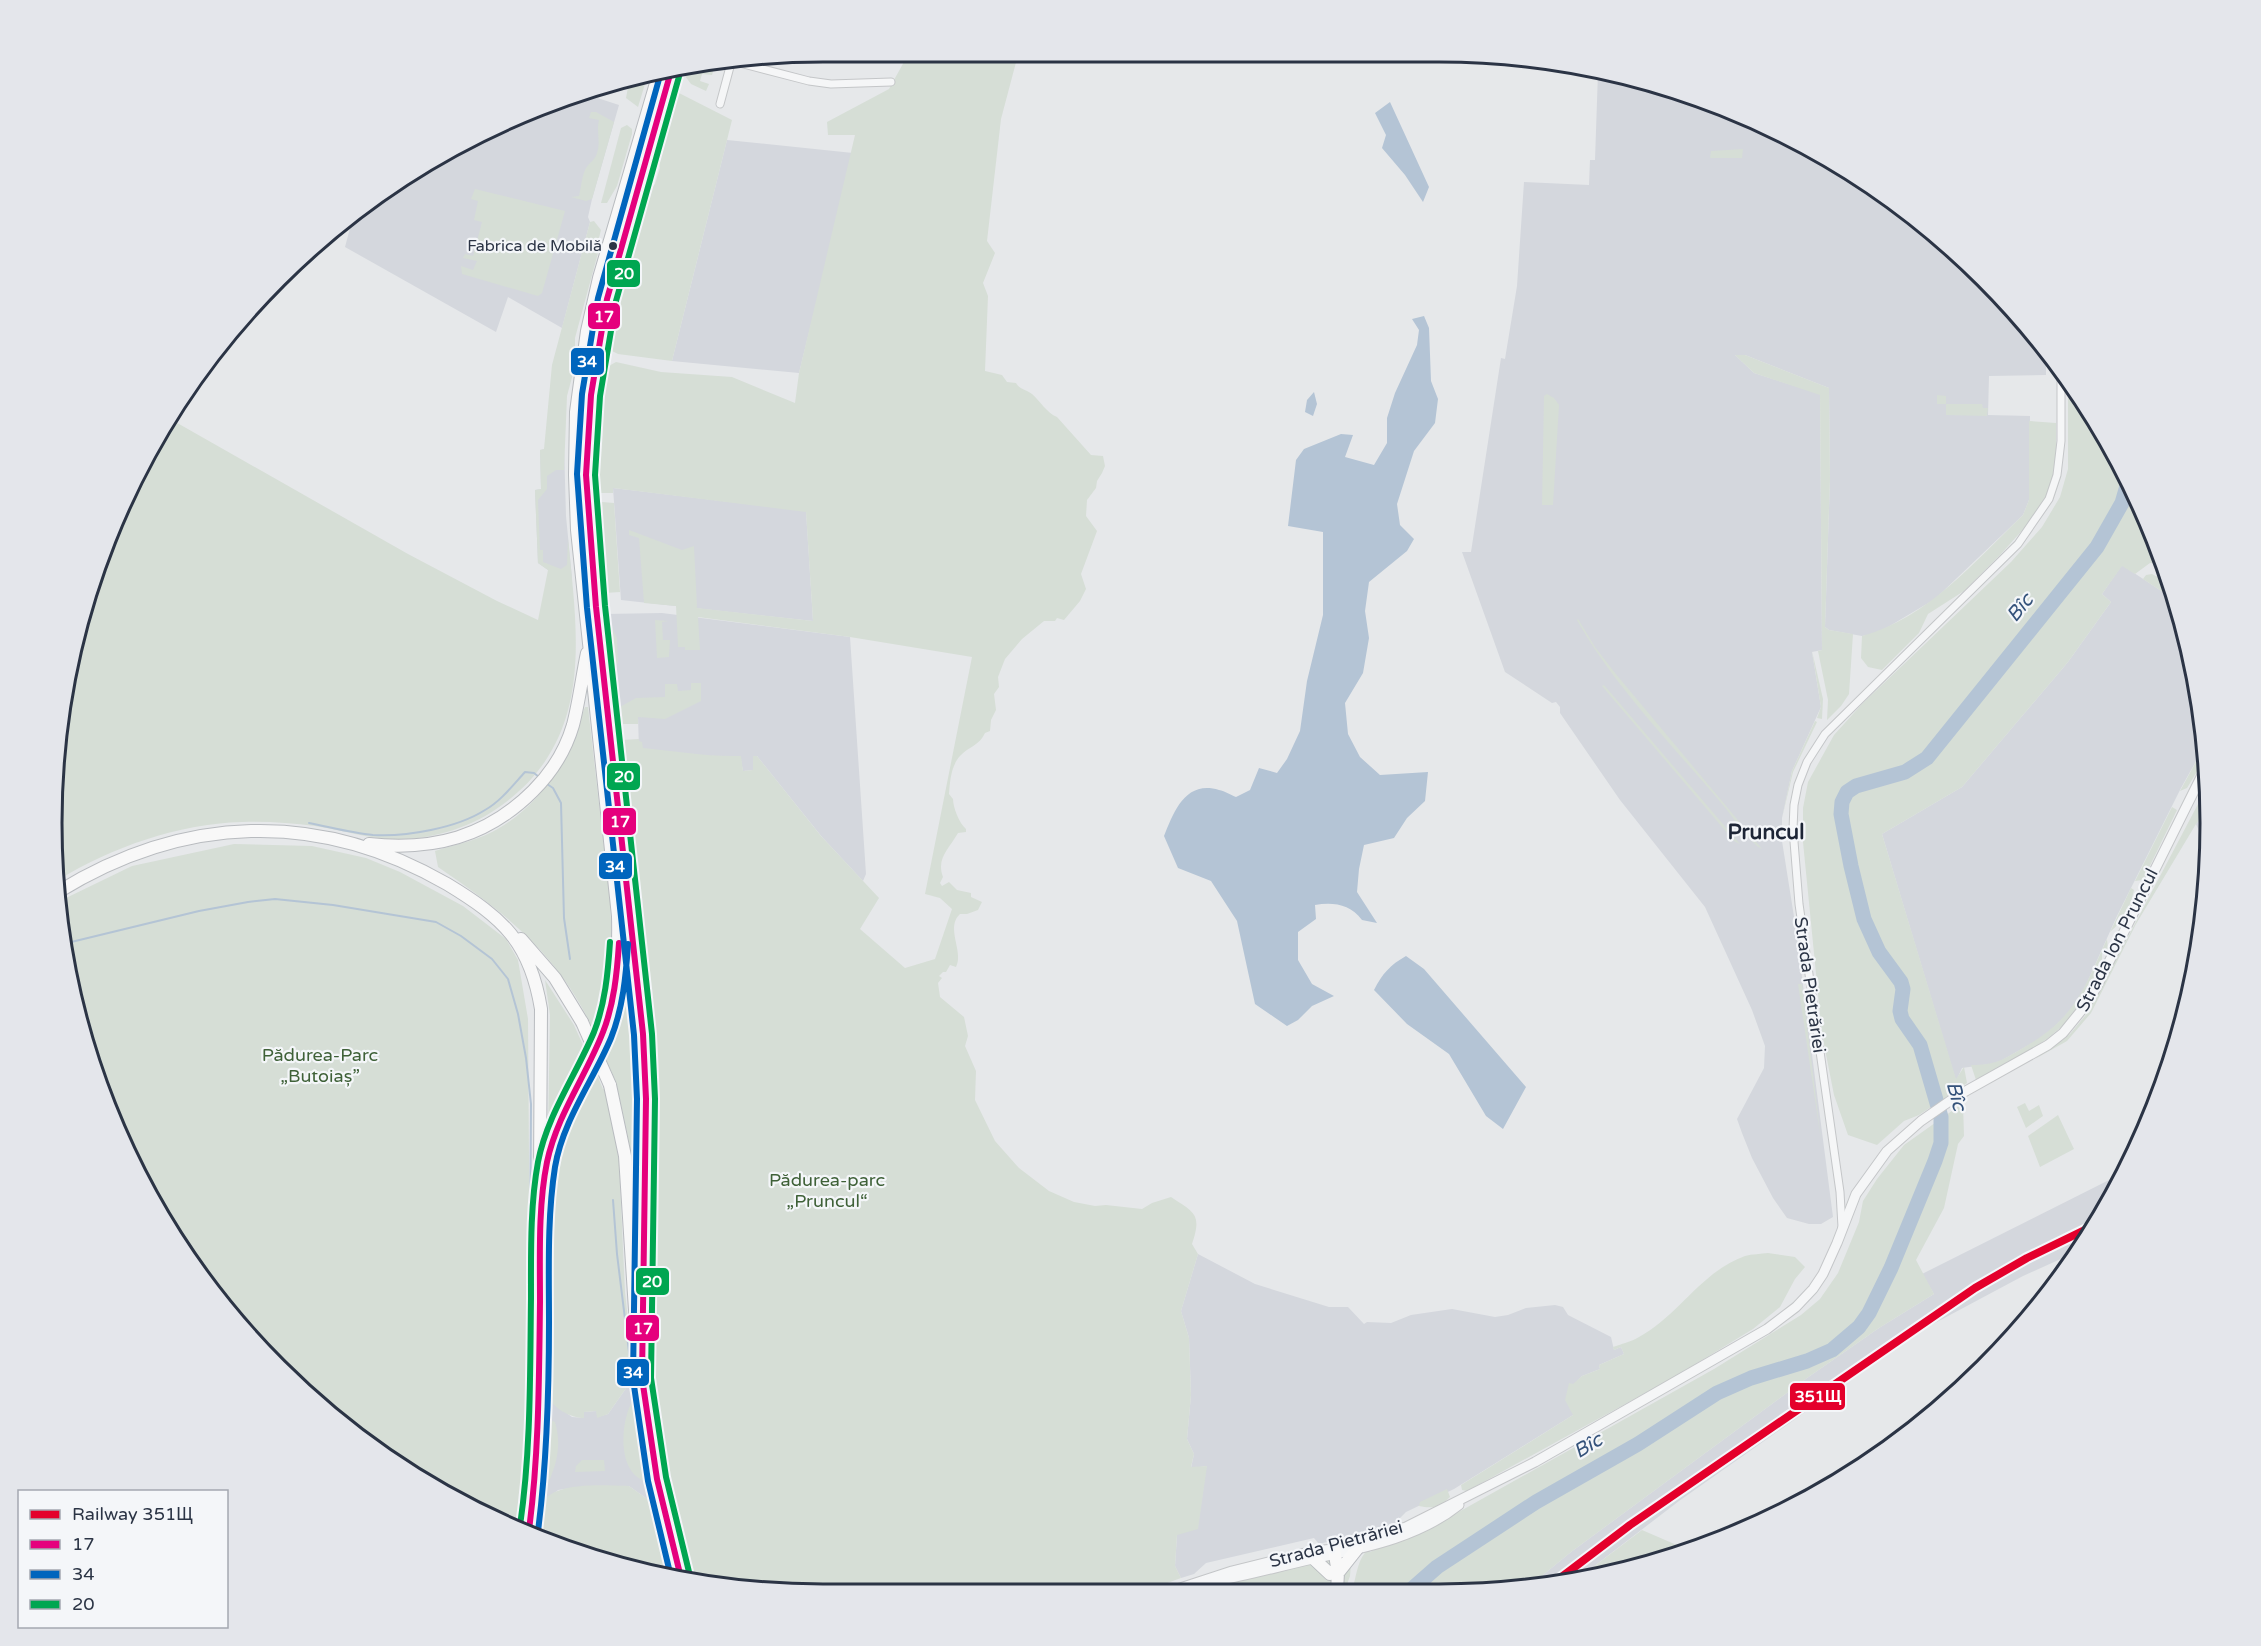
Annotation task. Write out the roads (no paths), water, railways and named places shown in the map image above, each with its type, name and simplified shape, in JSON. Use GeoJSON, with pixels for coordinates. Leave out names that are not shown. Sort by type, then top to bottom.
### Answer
{"type":"FeatureCollection","features":[{"type":"Feature","properties":{"kind":"highway"},"geometry":{"type":"LineString","coordinates":[[540,1221],[548,1161],[556,1131],[604,1030],[618,963],[618,916],[587,496],[591,395],[607,299],[669,77]]}},
{"type":"Feature","properties":{"kind":"highway"},"geometry":{"type":"LineString","coordinates":[[657,80],[599,278],[582,365],[576,412],[574,475],[589,643],[603,714],[644,1045],[646,1100],[642,1362],[644,1405],[661,1499],[679,1571]]}},
{"type":"Feature","properties":{"kind":"highway"},"geometry":{"type":"LineString","coordinates":[[65,888],[92,872],[134,854],[159,845],[205,835],[274,831],[393,846],[437,842],[487,827],[515,808],[549,773],[566,743],[573,726],[589,643]]}},
{"type":"Feature","properties":{"kind":"highway"},"geometry":{"type":"LineString","coordinates":[[356,843],[437,879],[476,903],[526,944],[566,995],[582,1023],[610,1085],[625,1156],[634,1312],[642,1362]]}},
{"type":"Feature","properties":{"kind":"highway"},"geometry":{"type":"LineString","coordinates":[[511,932],[530,964],[541,1009],[537,1438],[534,1499],[529,1526]]}},
{"type":"Feature","properties":{"kind":"highway"},"geometry":{"type":"LineString","coordinates":[[1333,1584],[1334,1574],[1357,1549]]}},
{"type":"Feature","properties":{"kind":"highway"},"geometry":{"type":"LineString","coordinates":[[1331,1552],[1336,1584]]}},
{"type":"Feature","properties":{"kind":"highway"},"geometry":{"type":"LineString","coordinates":[[1314,1559],[1334,1574]]}},
{"type":"Feature","properties":{"kind":"street"},"geometry":{"type":"LineString","coordinates":[[749,65],[809,81],[831,84],[891,82]]}},
{"type":"Feature","properties":{"kind":"street"},"geometry":{"type":"LineString","coordinates":[[720,104],[730,67]]}},
{"type":"Feature","properties":{"kind":"street","name":"Strada Pietrăriei"},"geometry":{"type":"LineString","coordinates":[[1200,1582],[1233,1578],[1314,1559],[1406,1527],[1469,1497],[1535,1462],[1767,1329],[1813,1289],[1823,1274],[1842,1229],[1840,1192],[1799,904],[1793,829],[1798,785],[1807,762],[1825,734],[2018,544],[2049,499],[2057,476],[2061,441],[2061,386]]}},
{"type":"Feature","properties":{"kind":"street","name":"Strada Ion Pruncul"},"geometry":{"type":"LineString","coordinates":[[1842,1229],[1856,1194],[1887,1151],[1921,1121],[1957,1096],[2048,1045],[2064,1033],[2076,1019],[2096,988],[2198,782]]}},
{"type":"Feature","properties":{"kind":"street","name":"Strada Pietrăriei"},"geometry":{"type":"LineString","coordinates":[[1194,1584],[1232,1570],[1357,1549],[1407,1535],[1449,1513],[1469,1497]]}},
{"type":"Feature","properties":{"kind":"water"},"geometry":{"type":"Polygon","coordinates":[[[1390,102],[1429,187],[1423,202],[1405,175],[1382,148],[1386,135],[1375,113],[1390,102]]]}},
{"type":"Feature","properties":{"kind":"water"},"geometry":{"type":"Polygon","coordinates":[[[1424,316],[1429,328],[1431,381],[1438,399],[1435,423],[1414,451],[1397,504],[1400,525],[1414,539],[1407,551],[1369,582],[1365,611],[1369,638],[1363,673],[1345,703],[1348,734],[1360,757],[1380,775],[1428,772],[1425,801],[1407,818],[1394,838],[1364,845],[1357,892],[1377,923],[1362,920],[1347,907],[1322,904],[1315,905],[1316,919],[1298,932],[1298,960],[1312,984],[1334,996],[1312,1006],[1298,1020],[1287,1026],[1255,1004],[1237,921],[1211,881],[1178,868],[1164,836],[1177,808],[1189,794],[1207,788],[1236,797],[1250,790],[1259,768],[1277,773],[1287,759],[1300,731],[1307,681],[1323,615],[1323,532],[1288,526],[1296,460],[1304,449],[1341,434],[1353,435],[1345,457],[1374,465],[1387,443],[1387,418],[1395,393],[1417,345],[1419,330],[1412,319],[1424,316]]]}},
{"type":"Feature","properties":{"kind":"water"},"geometry":{"type":"Polygon","coordinates":[[[1314,392],[1317,404],[1313,416],[1305,412],[1307,400],[1314,392]]]}},
{"type":"Feature","properties":{"kind":"water"},"geometry":{"type":"Polygon","coordinates":[[[1406,956],[1424,969],[1526,1087],[1503,1129],[1486,1116],[1449,1054],[1407,1024],[1374,990],[1387,970],[1406,956]]]}},
{"type":"Feature","properties":{"kind":"waterway","name":"Bîc"},"geometry":{"type":"LineString","coordinates":[[1418,1584],[1437,1567],[1536,1502],[1638,1444],[1717,1393],[1751,1378],[1807,1361],[1832,1350],[1859,1327],[1869,1313],[1891,1268],[1935,1161],[1941,1143],[1941,1117],[1920,1045],[1902,1019],[1900,1011],[1903,989],[1901,982],[1879,952],[1864,919],[1841,814],[1842,802],[1847,792],[1856,786],[1905,772],[1927,758],[2097,547],[2122,503],[2125,494]]}},
{"type":"Feature","properties":{"kind":"waterway"},"geometry":{"type":"LineString","coordinates":[[309,823],[373,835],[416,833],[460,822],[485,810],[502,797],[525,772],[534,773],[539,777]]}},
{"type":"Feature","properties":{"kind":"waterway"},"geometry":{"type":"LineString","coordinates":[[547,784],[553,788],[561,803],[564,918],[570,959]]}},
{"type":"Feature","properties":{"kind":"waterway"},"geometry":{"type":"LineString","coordinates":[[71,942],[199,911],[275,899],[333,905],[436,922],[461,936],[492,959],[508,979],[518,1014],[531,1104],[529,1448],[521,1522]]}},
{"type":"Feature","properties":{"kind":"waterway"},"geometry":{"type":"LineString","coordinates":[[549,1397],[554,1168],[577,1101]]}},
{"type":"Feature","properties":{"kind":"waterway"},"geometry":{"type":"LineString","coordinates":[[613,1200],[617,1254],[632,1376]]}},
{"type":"Feature","properties":{"kind":"waterway"},"geometry":{"type":"LineString","coordinates":[[635,1402],[648,1478]]}},
{"type":"Feature","properties":{"kind":"waterway"},"geometry":{"type":"LineString","coordinates":[[547,1478],[549,1425]]}},
{"type":"Feature","properties":{"kind":"waterway"},"geometry":{"type":"LineString","coordinates":[[540,1530],[544,1504]]}},
{"type":"Feature","properties":{"kind":"waterway"},"geometry":{"type":"LineString","coordinates":[[656,1524],[665,1568]]}},
{"type":"Feature","properties":{"kind":"rail line","name":"351Щ"},"geometry":{"type":"LineString","coordinates":[[1566,1573],[1630,1525],[1975,1288],[2027,1258],[2079,1233]]}},
{"type":"Feature","properties":{"kind":"place","name":"Fabrica de Mobilă"},"geometry":{"type":"Point","coordinates":[613,246]}},
{"type":"Feature","properties":{"kind":"district","name":"Pruncul"},"geometry":{"type":"Point","coordinates":[1766,832]}},
{"type":"Feature","properties":{"kind":"park label","name":"Pădurea-Parc „Butoiaș”"},"geometry":{"type":"Point","coordinates":[320,1065]}},
{"type":"Feature","properties":{"kind":"park label","name":"Pădurea-parc „Pruncul“"},"geometry":{"type":"Point","coordinates":[827,1190]}}]}
